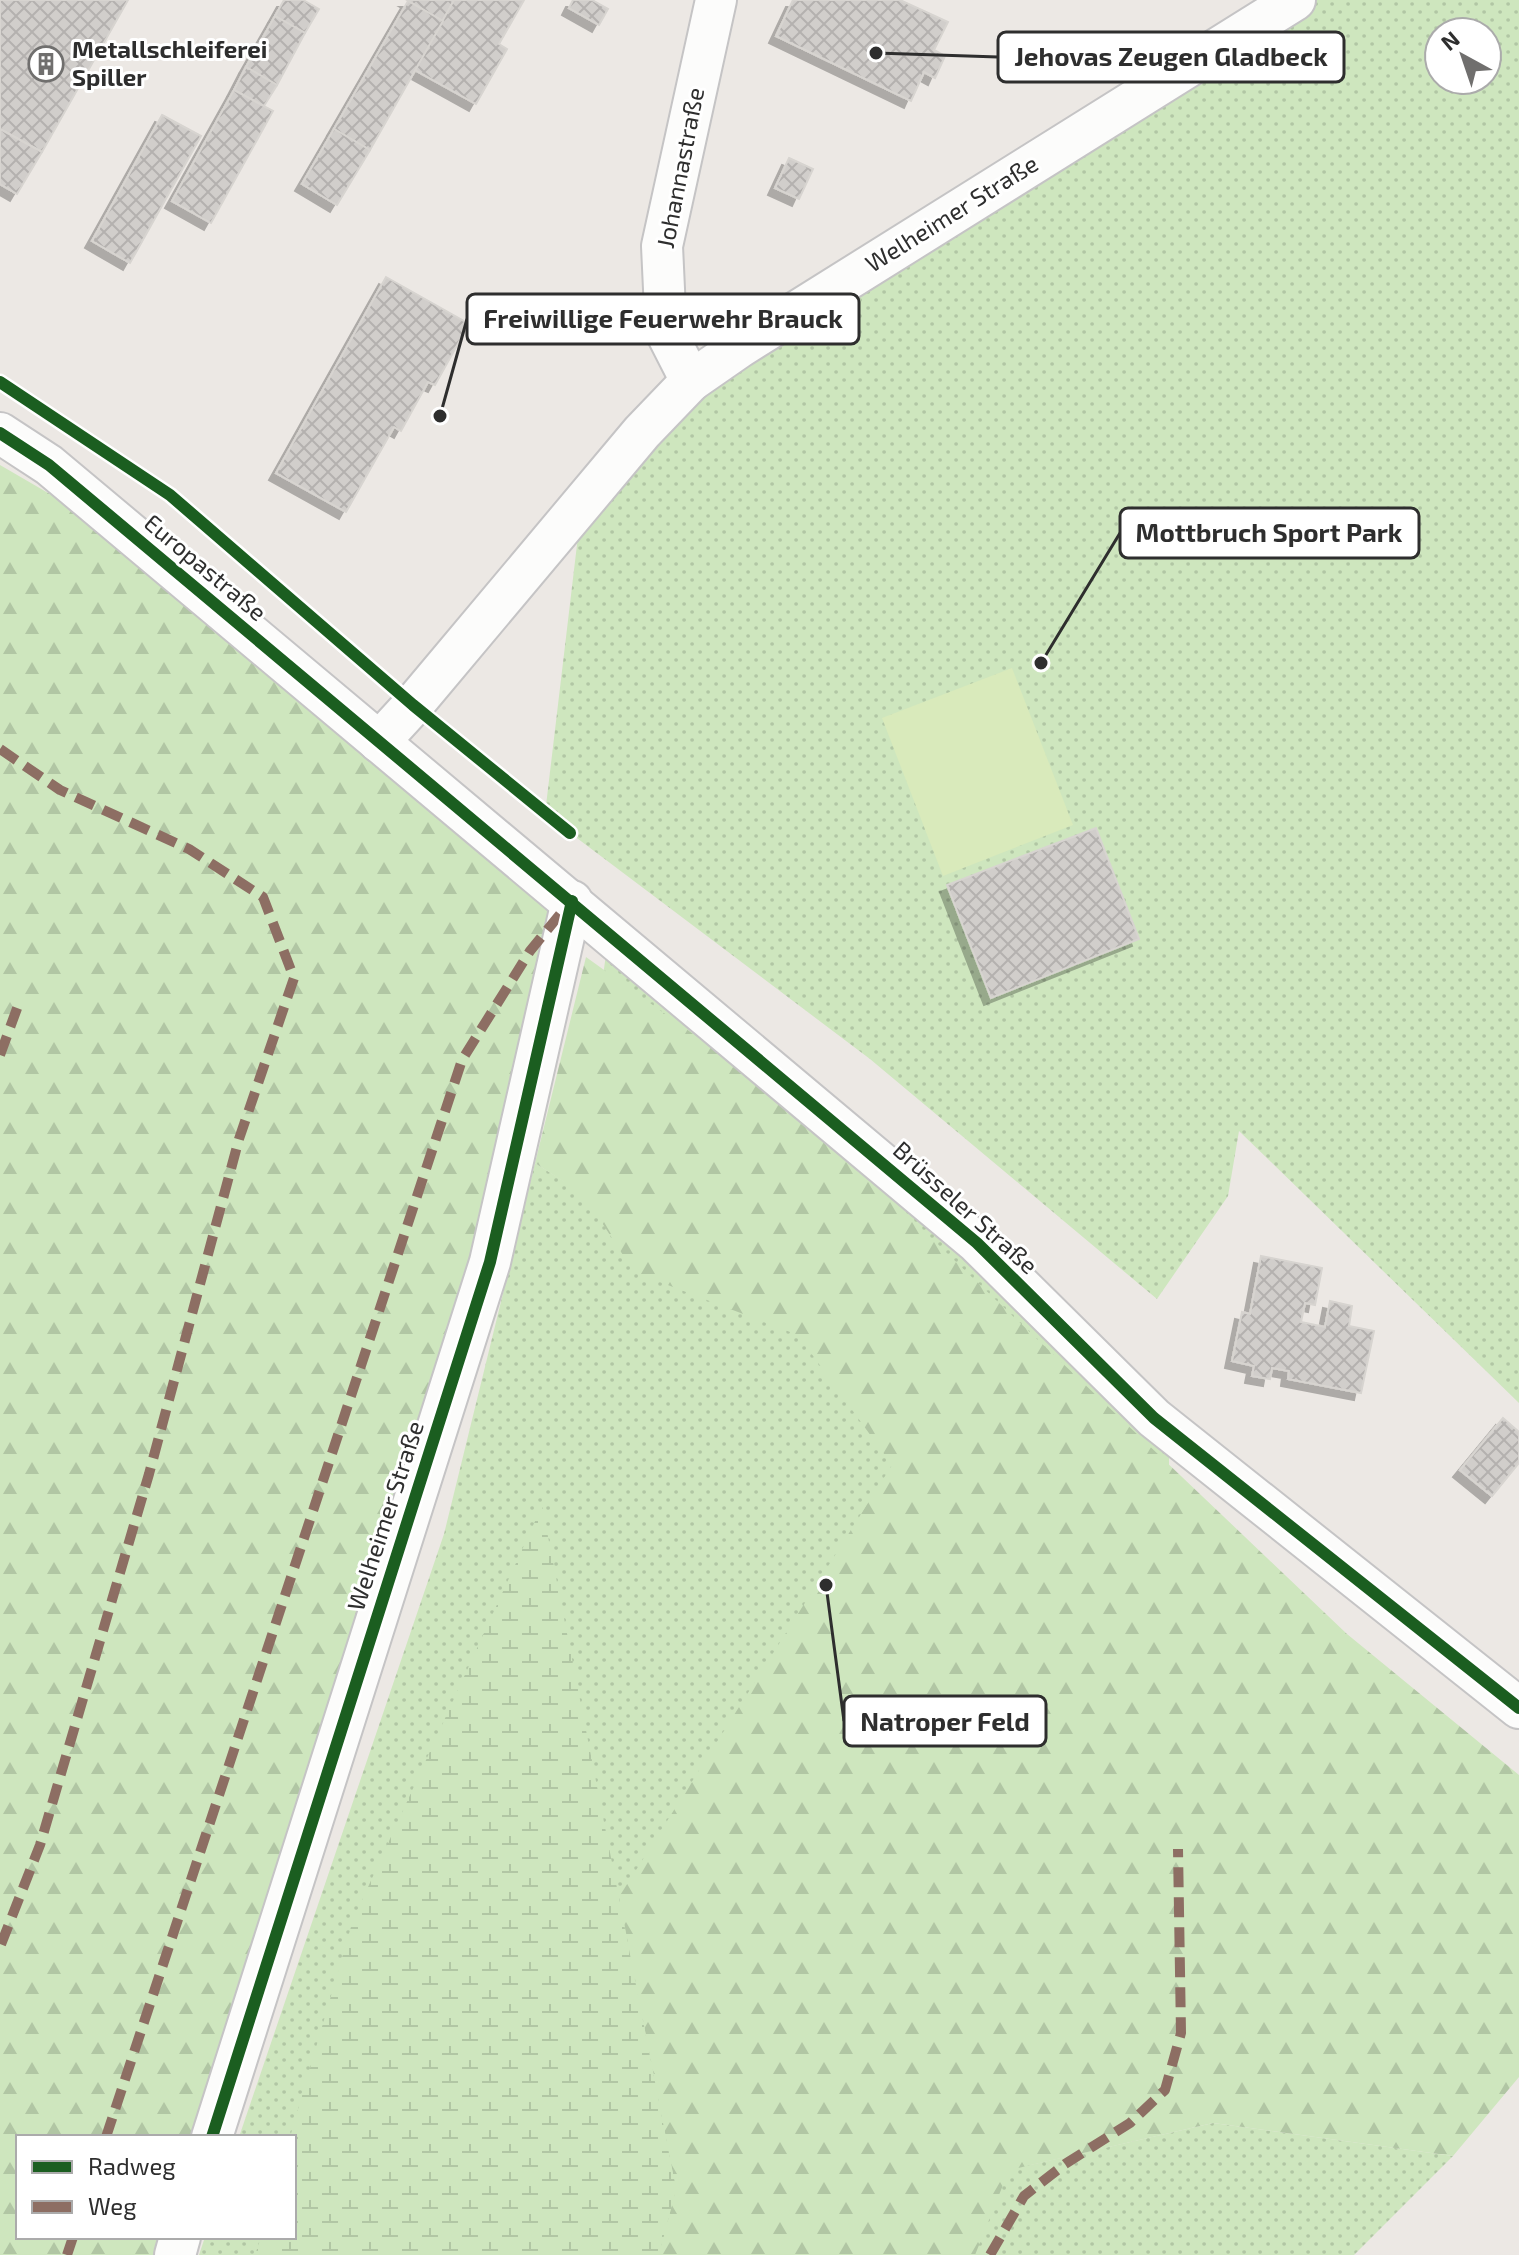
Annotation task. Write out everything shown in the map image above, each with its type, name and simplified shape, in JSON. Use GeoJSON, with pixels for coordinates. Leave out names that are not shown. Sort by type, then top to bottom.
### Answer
{"type":"FeatureCollection","features":[{"type":"Feature","properties":{"kind":"street","name":"Johannastraße"},"geometry":{"type":"LineString","coordinates":[[691,381],[666,332],[662,246],[716,0]]}},
{"type":"Feature","properties":{"kind":"street","name":"Welheimer Straße"},"geometry":{"type":"LineString","coordinates":[[379,742],[642,432],[691,381],[740,347],[1295,0]]}},
{"type":"Feature","properties":{"kind":"street","name":"Europastraße"},"geometry":{"type":"LineString","coordinates":[[0,433],[49,465],[379,742]]}},
{"type":"Feature","properties":{"kind":"street","name":"Brüsseler Straße"},"geometry":{"type":"LineString","coordinates":[[379,742],[977,1243],[1154,1418],[1519,1708]]}},
{"type":"Feature","properties":{"kind":"street","name":"Welheimer Straße"},"geometry":{"type":"LineString","coordinates":[[213,2135],[490,1262],[572,901]]}},
{"type":"Feature","properties":{"kind":"green space"},"geometry":{"type":"Polygon","coordinates":[[[1311,0],[1519,0],[1519,1403],[1239,1131],[1228,1196],[1157,1299],[870,1059],[545,814],[581,511],[697,385],[1311,0]]]}},
{"type":"Feature","properties":{"kind":"green space"},"geometry":{"type":"Polygon","coordinates":[[[0,465],[55,497],[566,907],[487,1257],[207,2135],[16,2135],[16,2239],[171,2239],[166,2255],[0,2255],[0,465]]]}},
{"type":"Feature","properties":{"kind":"green space"},"geometry":{"type":"Polygon","coordinates":[[[1012,668],[1073,825],[943,876],[882,718],[1012,668]]]}},
{"type":"Feature","properties":{"kind":"green space"},"geometry":{"type":"Polygon","coordinates":[[[609,933],[1173,1428],[1169,1492],[1030,2165],[1213,2123],[1453,2156],[1354,2255],[199,2255],[204,2239],[296,2239],[296,2135],[240,2135],[444,1534],[535,1163],[565,1182],[586,1097],[609,933]]]}},
{"type":"Feature","properties":{"kind":"green space"},"geometry":{"type":"Polygon","coordinates":[[[586,957],[789,1103],[1347,1634],[1519,1775],[1519,2077],[1453,2156],[1213,2123],[1009,2170],[975,2255],[659,2255],[676,2189],[619,1897],[892,1465],[798,1335],[634,1272],[584,1195],[535,1163],[586,957]]]}},
{"type":"Feature","properties":{"kind":"green space"},"geometry":{"type":"Polygon","coordinates":[[[542,1506],[676,2189],[659,2255],[255,2255],[260,2239],[296,2239],[296,2135],[291,2135],[353,1920],[542,1506]]]}},
{"type":"Feature","properties":{"kind":"building","name":"Metallschleiferei Spiller"},"geometry":{"type":"Polygon","coordinates":[[[0,0],[128,0],[42,152],[0,129],[0,0]]]}},
{"type":"Feature","properties":{"kind":"building"},"geometry":{"type":"Polygon","coordinates":[[[284,0],[303,0],[319,9],[305,33],[275,16],[284,0]]]}},
{"type":"Feature","properties":{"kind":"building"},"geometry":{"type":"Polygon","coordinates":[[[407,0],[454,0],[443,21],[407,0]]]}},
{"type":"Feature","properties":{"kind":"building"},"geometry":{"type":"Polygon","coordinates":[[[454,0],[524,0],[499,44],[507,49],[476,104],[415,70],[454,0]]]}},
{"type":"Feature","properties":{"kind":"building"},"geometry":{"type":"Polygon","coordinates":[[[573,0],[592,0],[608,9],[599,25],[569,8],[573,0]]]}},
{"type":"Feature","properties":{"kind":"building"},"geometry":{"type":"Polygon","coordinates":[[[793,0],[900,0],[948,22],[934,50],[945,56],[935,78],[924,72],[911,101],[776,36],[793,0]]]}},
{"type":"Feature","properties":{"kind":"building"},"geometry":{"type":"Polygon","coordinates":[[[408,1],[443,21],[370,150],[334,129],[408,1]]]}},
{"type":"Feature","properties":{"kind":"building"},"geometry":{"type":"Polygon","coordinates":[[[275,16],[305,33],[277,85],[246,67],[275,16]]]}},
{"type":"Feature","properties":{"kind":"building"},"geometry":{"type":"Polygon","coordinates":[[[246,67],[277,85],[264,106],[234,90],[246,67]]]}},
{"type":"Feature","properties":{"kind":"building"},"geometry":{"type":"Polygon","coordinates":[[[234,90],[273,111],[211,223],[172,201],[234,90]]]}},
{"type":"Feature","properties":{"kind":"building"},"geometry":{"type":"Polygon","coordinates":[[[162,115],[201,136],[130,263],[92,241],[162,115]]]}},
{"type":"Feature","properties":{"kind":"building"},"geometry":{"type":"Polygon","coordinates":[[[0,129],[42,152],[17,194],[0,184],[0,129]]]}},
{"type":"Feature","properties":{"kind":"building"},"geometry":{"type":"Polygon","coordinates":[[[334,129],[370,150],[337,205],[302,184],[334,129]]]}},
{"type":"Feature","properties":{"kind":"building"},"geometry":{"type":"Polygon","coordinates":[[[789,158],[813,169],[799,199],[775,188],[789,158]]]}},
{"type":"Feature","properties":{"kind":"building"},"geometry":{"type":"Polygon","coordinates":[[[386,277],[469,324],[435,385],[428,382],[401,431],[394,427],[346,512],[276,473],[386,277]]]}},
{"type":"Feature","properties":{"kind":"building"},"geometry":{"type":"Polygon","coordinates":[[[1096,828],[1139,939],[991,998],[947,885],[1096,828]]]}},
{"type":"Feature","properties":{"kind":"building"},"geometry":{"type":"Polygon","coordinates":[[[1261,1256],[1322,1268],[1315,1305],[1305,1303],[1301,1322],[1325,1327],[1330,1301],[1352,1306],[1349,1326],[1374,1331],[1361,1393],[1288,1379],[1289,1371],[1272,1368],[1270,1379],[1252,1376],[1254,1366],[1232,1361],[1242,1312],[1250,1314],[1261,1256]]]}},
{"type":"Feature","properties":{"kind":"building"},"geometry":{"type":"Polygon","coordinates":[[[1503,1418],[1519,1432],[1519,1463],[1492,1496],[1460,1470],[1503,1418]]]}},
{"type":"Feature","properties":{"kind":"marked path"},"geometry":{"type":"LineString","coordinates":[[0,749],[60,790],[189,849],[263,897],[294,978],[239,1139],[149,1474],[40,1845],[0,1947]]}},
{"type":"Feature","properties":{"kind":"marked path"},"geometry":{"type":"LineString","coordinates":[[107,2135],[462,1060],[530,951],[566,907]]}},
{"type":"Feature","properties":{"kind":"marked path"},"geometry":{"type":"LineString","coordinates":[[0,1055],[19,1003]]}},
{"type":"Feature","properties":{"kind":"marked path"},"geometry":{"type":"LineString","coordinates":[[990,2255],[1024,2196],[1065,2164],[1130,2123],[1165,2090],[1181,2033],[1178,1849]]}},
{"type":"Feature","properties":{"kind":"marked path"},"geometry":{"type":"LineString","coordinates":[[67,2255],[72,2239]]}},
{"type":"Feature","properties":{"kind":"cycle path"},"geometry":{"type":"LineString","coordinates":[[0,382],[170,495],[413,705],[570,833]]}},
{"type":"Feature","properties":{"kind":"cycle path"},"geometry":{"type":"LineString","coordinates":[[0,433],[49,465],[977,1243],[1154,1418],[1519,1708]]}},
{"type":"Feature","properties":{"kind":"cycle path"},"geometry":{"type":"LineString","coordinates":[[213,2135],[490,1262],[572,901]]}},
{"type":"Feature","properties":{"kind":"place","name":"Jehovas Zeugen Gladbeck"},"geometry":{"type":"Point","coordinates":[876,53]}},
{"type":"Feature","properties":{"kind":"place","name":"Metallschleiferei Spiller"},"geometry":{"type":"Point","coordinates":[46,64]}},
{"type":"Feature","properties":{"kind":"place","name":"Freiwillige Feuerwehr Brauck"},"geometry":{"type":"Point","coordinates":[440,416]}},
{"type":"Feature","properties":{"kind":"place","name":"Mottbruch Sport Park"},"geometry":{"type":"Point","coordinates":[1041,663]}},
{"type":"Feature","properties":{"kind":"place","name":"Natroper Feld"},"geometry":{"type":"Point","coordinates":[826,1585]}}]}
